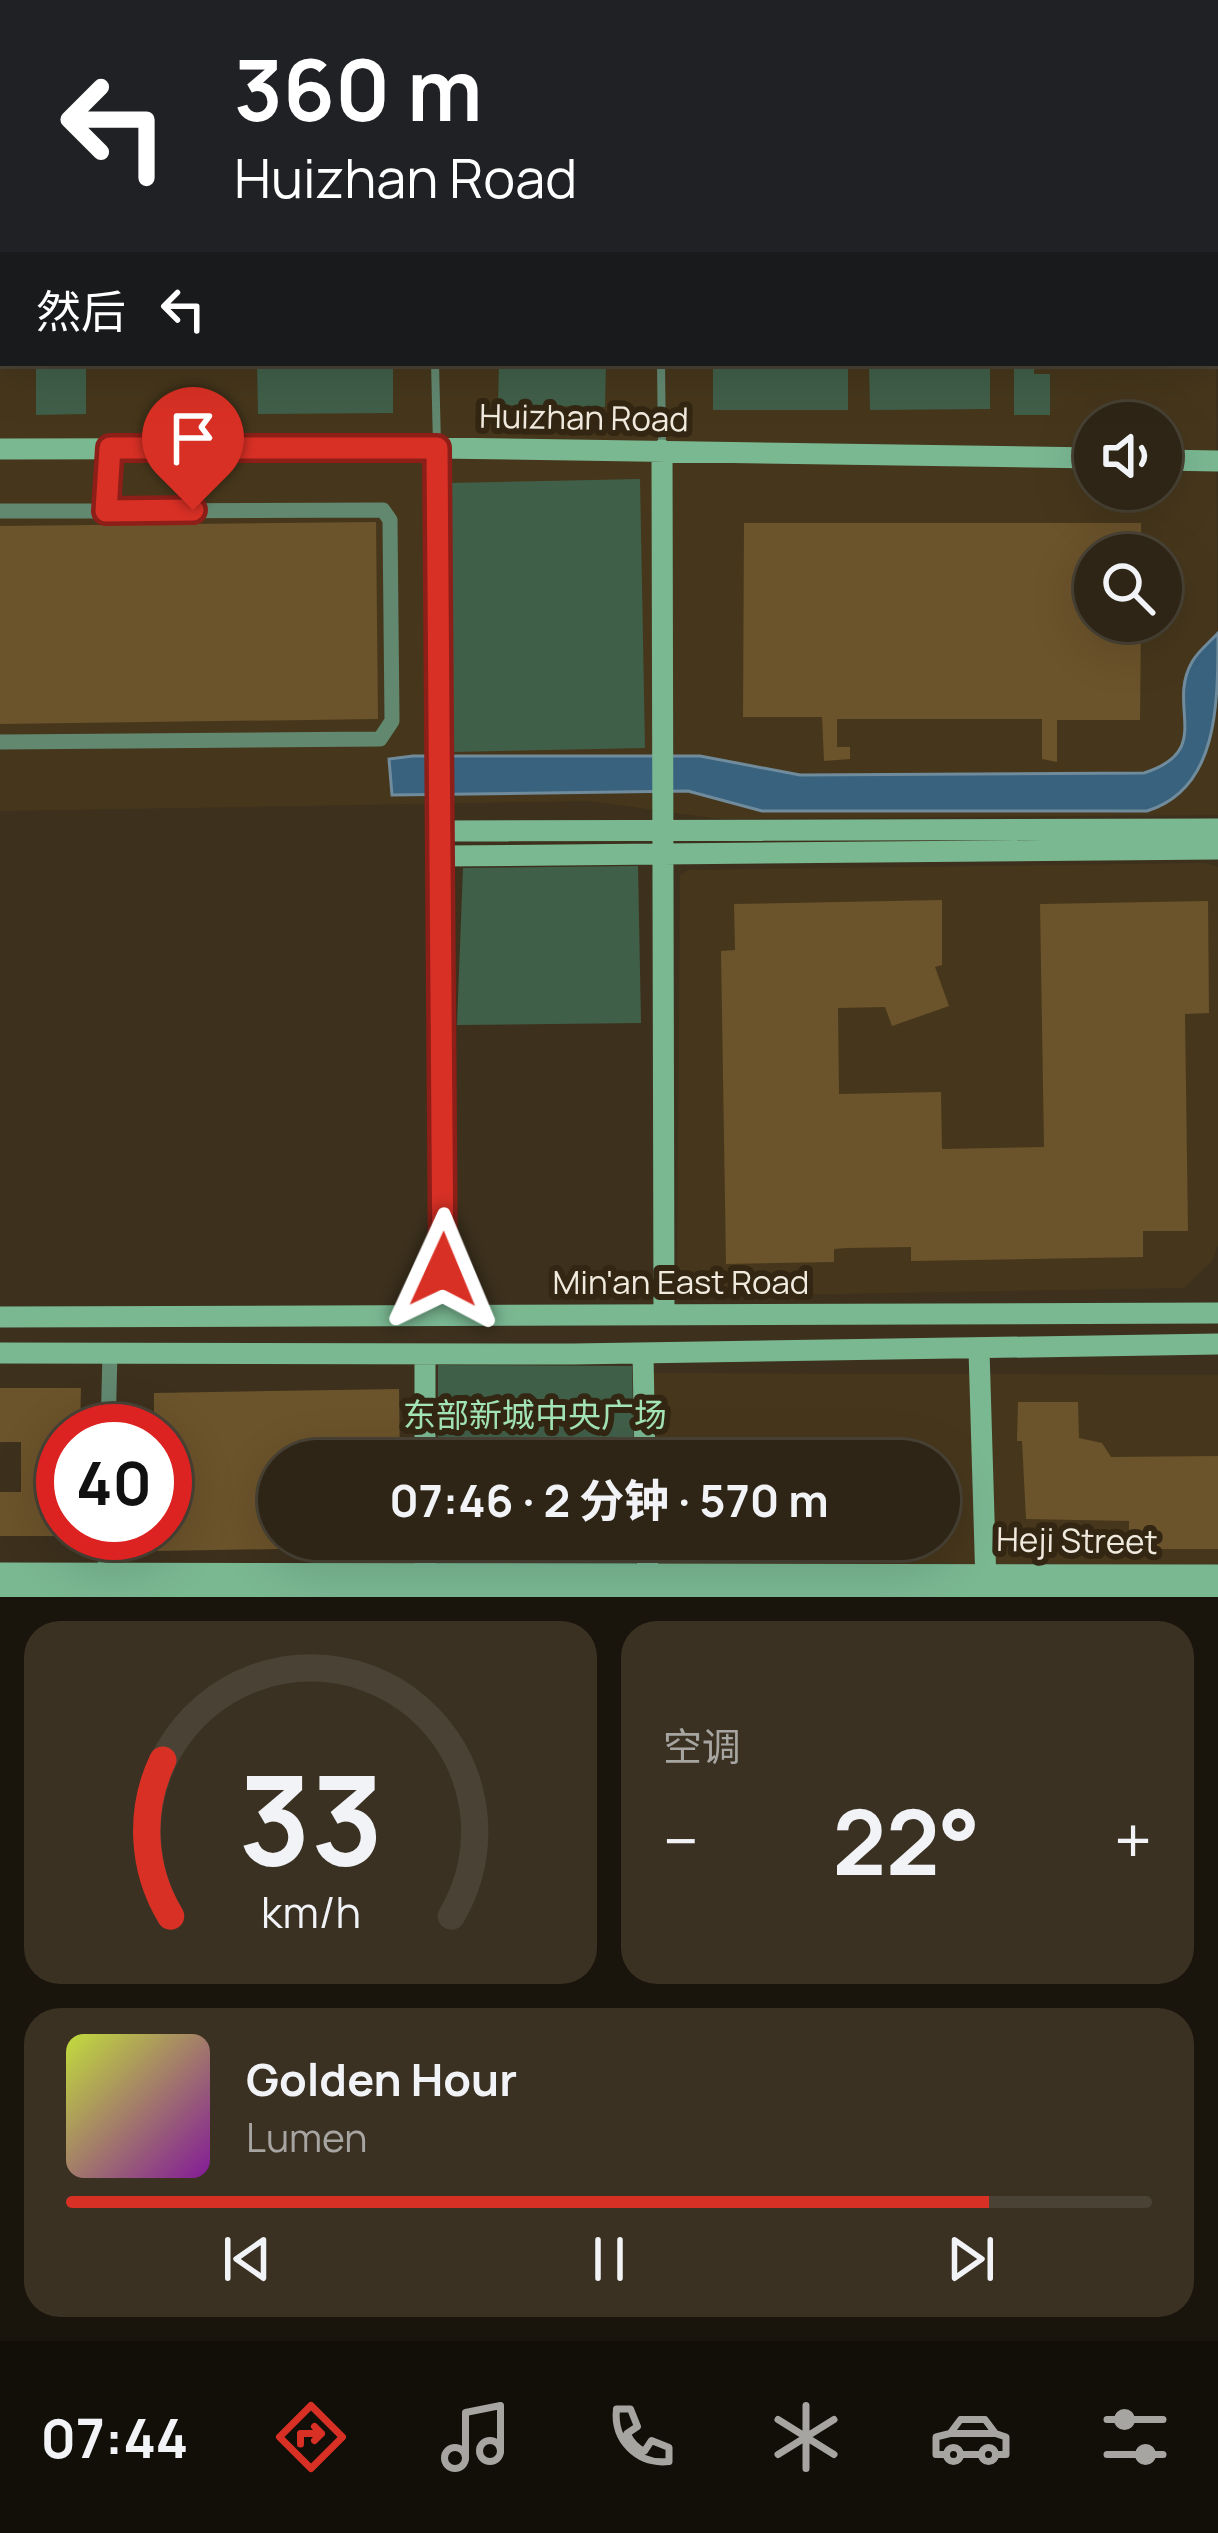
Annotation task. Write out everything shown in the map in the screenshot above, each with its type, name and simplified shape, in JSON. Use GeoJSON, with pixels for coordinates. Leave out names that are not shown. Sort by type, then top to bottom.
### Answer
{"type":"FeatureCollection","features":[{"type":"Feature","properties":{"kind":"street"},"geometry":{"type":"LineString","coordinates":[[106,511],[110,448]]}},
{"type":"Feature","properties":{"kind":"street","name":"Huizhan Road"},"geometry":{"type":"LineString","coordinates":[[0,449],[437,448],[1074,458]]}},
{"type":"Feature","properties":{"kind":"street"},"geometry":{"type":"LineString","coordinates":[[437,448],[442,1313]]}},
{"type":"Feature","properties":{"kind":"street"},"geometry":{"type":"LineString","coordinates":[[662,450],[664,1315]]}},
{"type":"Feature","properties":{"kind":"street"},"geometry":{"type":"LineString","coordinates":[[1182,460],[1218,461]]}},
{"type":"Feature","properties":{"kind":"street"},"geometry":{"type":"LineString","coordinates":[[0,511],[383,510],[390,520],[392,722],[380,740],[0,742]]}},
{"type":"Feature","properties":{"kind":"street"},"geometry":{"type":"LineString","coordinates":[[442,856],[664,843],[1218,829]]}},
{"type":"Feature","properties":{"kind":"street"},"geometry":{"type":"LineString","coordinates":[[441,831],[664,843],[1218,849]]}},
{"type":"Feature","properties":{"kind":"street","name":"Min'an East Road"},"geometry":{"type":"LineString","coordinates":[[0,1317],[1218,1313]]}},
{"type":"Feature","properties":{"kind":"street"},"geometry":{"type":"LineString","coordinates":[[0,1353],[643,1354],[1218,1344]]}},
{"type":"Feature","properties":{"kind":"street"},"geometry":{"type":"LineString","coordinates":[[979,1350],[986,1586]]}},
{"type":"Feature","properties":{"kind":"street"},"geometry":{"type":"LineString","coordinates":[[109,1404],[110,1353]]}},
{"type":"Feature","properties":{"kind":"street"},"geometry":{"type":"LineString","coordinates":[[425,1354],[425,1440]]}},
{"type":"Feature","properties":{"kind":"street"},"geometry":{"type":"LineString","coordinates":[[643,1354],[645,1440]]}},
{"type":"Feature","properties":{"kind":"street","name":"Heji Street"},"geometry":{"type":"LineString","coordinates":[[0,1574],[105,1587]]}},
{"type":"Feature","properties":{"kind":"street","name":"Heji Street"},"geometry":{"type":"LineString","coordinates":[[986,1586],[1218,1575]]}},
{"type":"Feature","properties":{"kind":"street","name":"Heji Street"},"geometry":{"type":"LineString","coordinates":[[0,1591],[648,1585],[1218,1589]]}},
{"type":"Feature","properties":{"kind":"lane"},"geometry":{"type":"LineString","coordinates":[[436,366],[437,448]]}},
{"type":"Feature","properties":{"kind":"lane"},"geometry":{"type":"LineString","coordinates":[[661,366],[662,450]]}},
{"type":"Feature","properties":{"kind":"shaded area"},"geometry":{"type":"Polygon","coordinates":[[[0,366],[1216,366],[1218,815],[720,819],[589,801],[0,811],[0,366]]]}},
{"type":"Feature","properties":{"kind":"shaded area"},"geometry":{"type":"Polygon","coordinates":[[[1205,863],[1218,867],[1218,1245],[1212,1261],[1184,1288],[714,1296],[685,1296],[677,1289],[680,875],[688,870],[1205,863]]]}},
{"type":"Feature","properties":{"kind":"shaded area"},"geometry":{"type":"Polygon","coordinates":[[[647,1373],[1218,1375],[1218,1597],[653,1597],[652,1560],[960,1560],[960,1440],[649,1440],[647,1373]]]}},
{"type":"Feature","properties":{"kind":"green space"},"geometry":{"type":"Polygon","coordinates":[[[36,366],[86,366],[86,414],[36,415],[36,366]]]}},
{"type":"Feature","properties":{"kind":"green space"},"geometry":{"type":"Polygon","coordinates":[[[257,366],[393,366],[393,413],[258,414],[257,366]]]}},
{"type":"Feature","properties":{"kind":"green space"},"geometry":{"type":"Polygon","coordinates":[[[499,366],[606,366],[605,407],[498,405],[499,366]]]}},
{"type":"Feature","properties":{"kind":"green space"},"geometry":{"type":"Polygon","coordinates":[[[713,366],[848,366],[848,410],[713,410],[713,366]]]}},
{"type":"Feature","properties":{"kind":"green space"},"geometry":{"type":"Polygon","coordinates":[[[869,366],[990,366],[990,409],[870,410],[869,366]]]}},
{"type":"Feature","properties":{"kind":"green space"},"geometry":{"type":"Polygon","coordinates":[[[1014,366],[1034,366],[1034,374],[1050,374],[1050,415],[1014,415],[1014,366]]]}},
{"type":"Feature","properties":{"kind":"green space"},"geometry":{"type":"Polygon","coordinates":[[[640,479],[645,748],[451,752],[447,483],[640,479]]]}},
{"type":"Feature","properties":{"kind":"green space"},"geometry":{"type":"Polygon","coordinates":[[[638,866],[641,1023],[457,1025],[463,868],[638,866]]]}},
{"type":"Feature","properties":{"kind":"green space","name":"东部新城中央广场"},"geometry":{"type":"Polygon","coordinates":[[[438,1365],[632,1366],[634,1440],[438,1440],[438,1365]]]}},
{"type":"Feature","properties":{"kind":"green space"},"geometry":{"type":"Polygon","coordinates":[[[439,1560],[636,1560],[637,1597],[439,1597],[439,1560]]]}},
{"type":"Feature","properties":{"kind":"water"},"geometry":{"type":"Polygon","coordinates":[[[1218,633],[1214,716],[1201,764],[1170,800],[1147,811],[762,811],[688,791],[392,795],[389,759],[413,756],[700,756],[800,775],[1144,773],[1178,752],[1184,740],[1185,679],[1195,658],[1218,633]]]}},
{"type":"Feature","properties":{"kind":"building"},"geometry":{"type":"Polygon","coordinates":[[[376,522],[378,719],[0,724],[0,526],[376,522]]]}},
{"type":"Feature","properties":{"kind":"building"},"geometry":{"type":"Polygon","coordinates":[[[744,523],[1141,523],[1141,534],[1074,534],[1074,642],[1141,642],[1140,720],[1057,720],[1057,762],[1042,759],[1042,719],[837,719],[837,747],[850,747],[850,759],[824,761],[822,717],[743,717],[744,523]]]}},
{"type":"Feature","properties":{"kind":"building"},"geometry":{"type":"Polygon","coordinates":[[[942,900],[942,965],[935,967],[949,1006],[892,1026],[885,1007],[838,1008],[839,1094],[941,1092],[942,1149],[1044,1147],[1040,904],[1208,901],[1209,1013],[1185,1014],[1188,1231],[1143,1231],[1143,1257],[911,1261],[911,1247],[847,1248],[834,1249],[834,1262],[726,1264],[721,951],[735,950],[734,904],[942,900]]]}},
{"type":"Feature","properties":{"kind":"building"},"geometry":{"type":"Polygon","coordinates":[[[0,1388],[81,1388],[81,1404],[36,1404],[36,1536],[0,1536],[0,1492],[21,1492],[21,1442],[0,1442],[0,1388]]]}},
{"type":"Feature","properties":{"kind":"building"},"geometry":{"type":"Polygon","coordinates":[[[399,1389],[400,1440],[258,1440],[258,1549],[192,1550],[192,1404],[154,1404],[154,1393],[399,1389]]]}},
{"type":"Feature","properties":{"kind":"building"},"geometry":{"type":"Polygon","coordinates":[[[1018,1402],[1078,1402],[1079,1438],[1102,1443],[1111,1457],[1218,1456],[1218,1549],[1129,1549],[1129,1521],[1026,1519],[1022,1441],[1017,1441],[1018,1402]]]}},
{"type":"Feature","properties":{"kind":"route"},"geometry":{"type":"LineString","coordinates":[[193,510],[106,511],[110,448],[437,448],[443,1270]]}}]}
